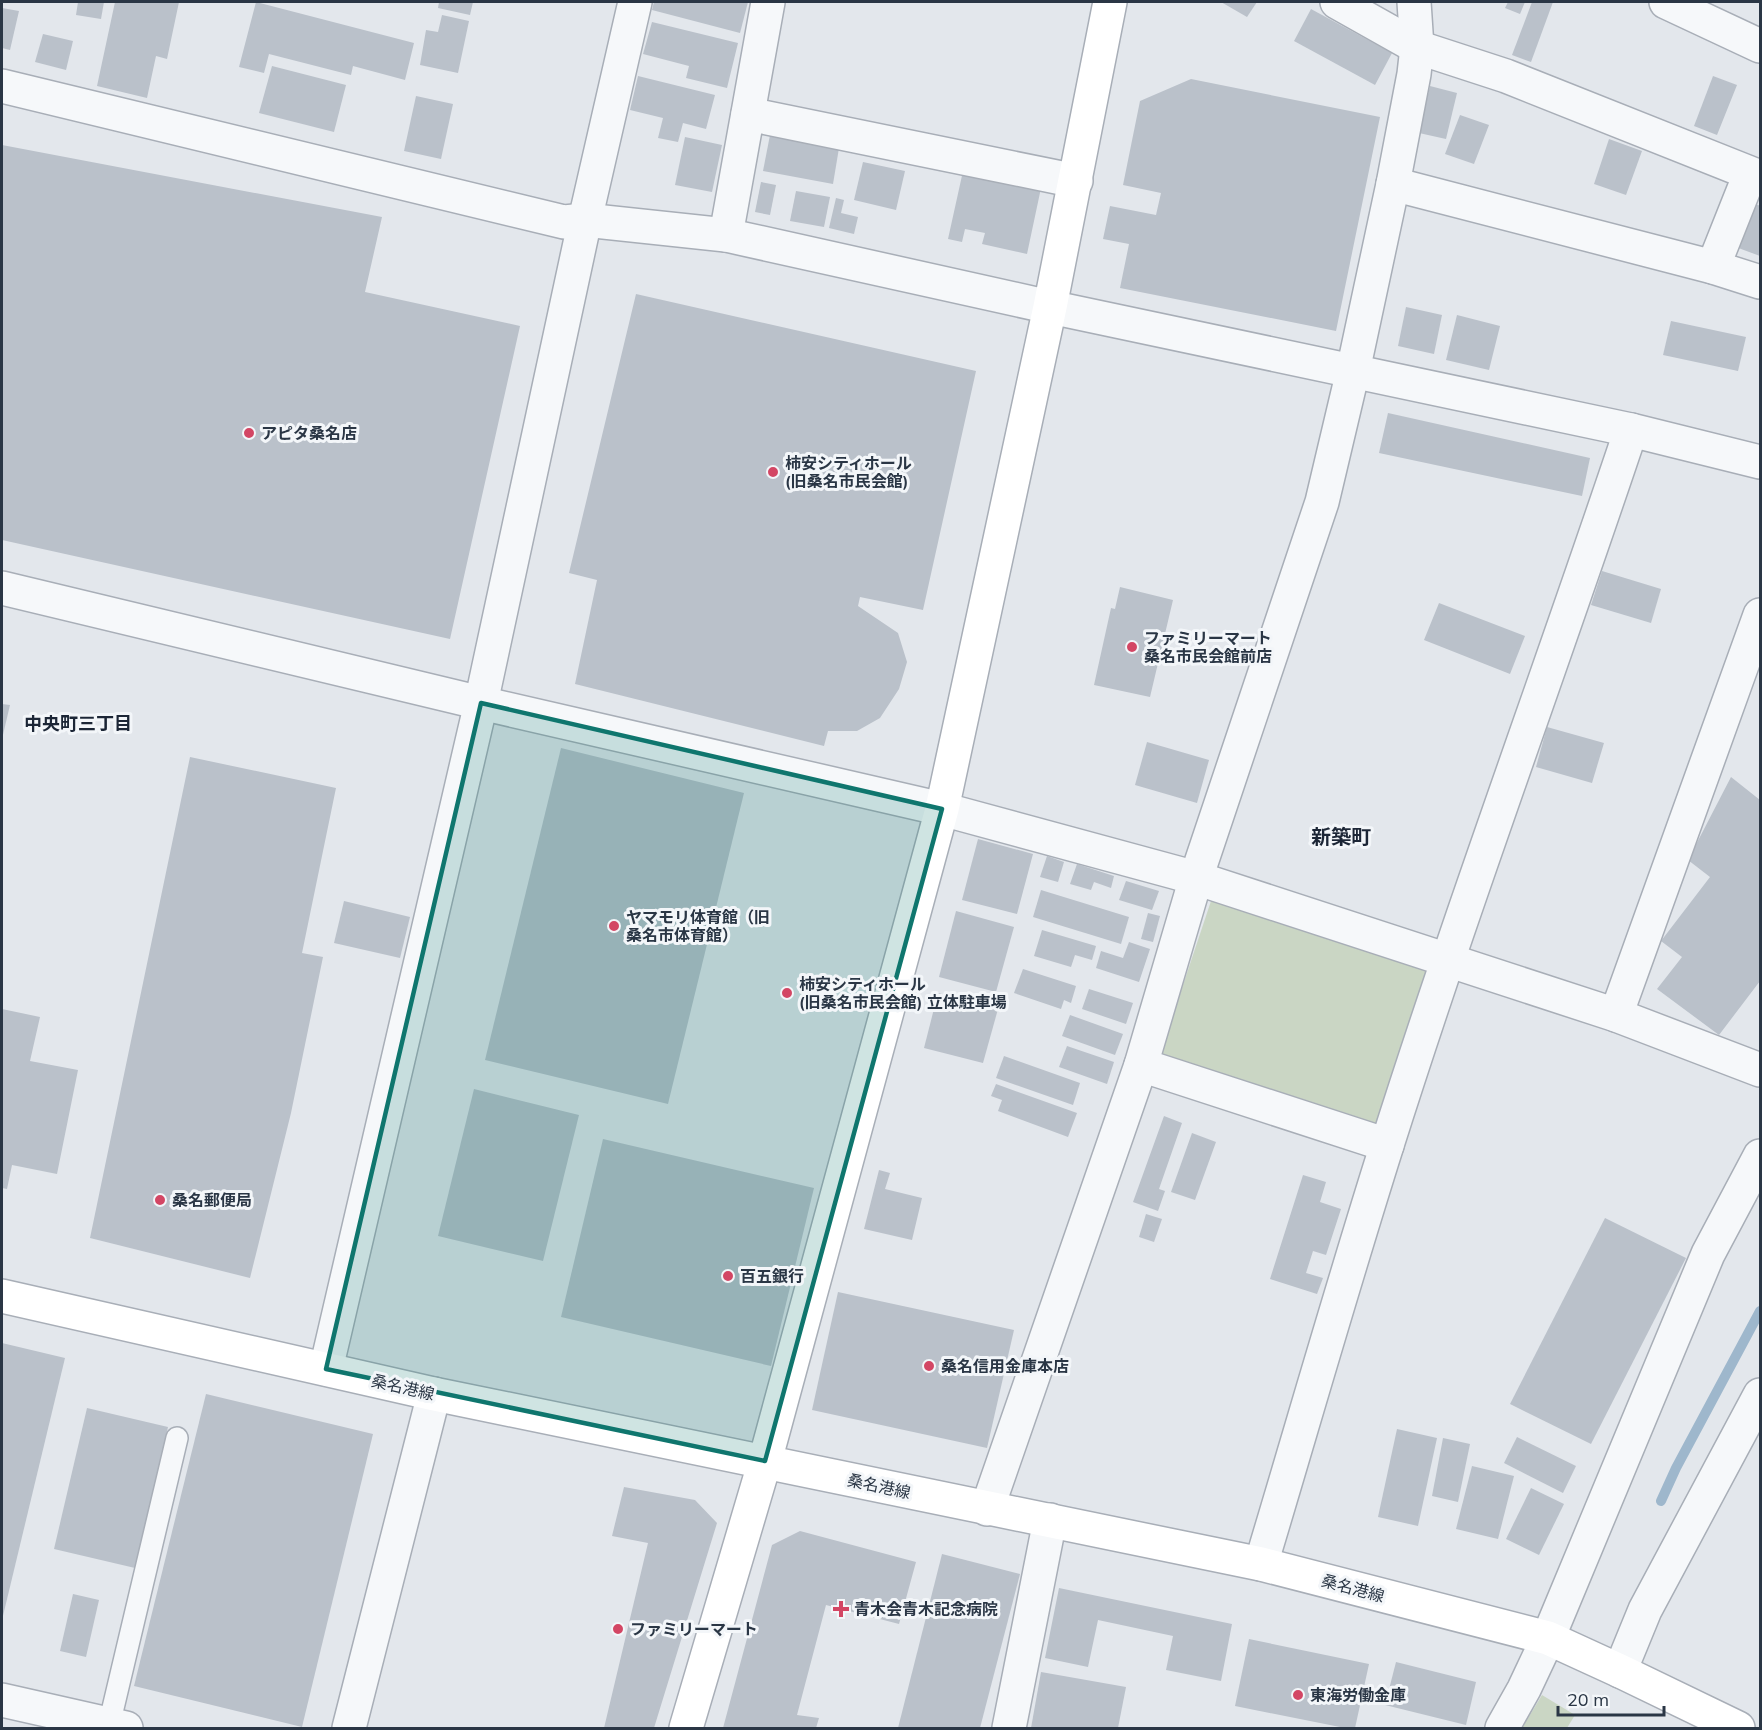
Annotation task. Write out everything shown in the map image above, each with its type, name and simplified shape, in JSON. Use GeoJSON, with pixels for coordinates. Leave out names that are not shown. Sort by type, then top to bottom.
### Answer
{"type":"FeatureCollection","features":[{"type":"Feature","properties":{"kind":"main road"},"geometry":{"type":"LineString","coordinates":[[686,1728],[765,1461],[942,809],[1050,307],[1110,2]]}},
{"type":"Feature","properties":{"kind":"main road","name":"桑名港線"},"geometry":{"type":"LineString","coordinates":[[2,1296],[434,1394],[1262,1564],[1548,1638],[1738,1728]]}},
{"type":"Feature","properties":{"kind":"street"},"geometry":{"type":"LineString","coordinates":[[326,1369],[481,703],[634,2]]}},
{"type":"Feature","properties":{"kind":"street"},"geometry":{"type":"LineString","coordinates":[[726,235],[768,2]]}},
{"type":"Feature","properties":{"kind":"street"},"geometry":{"type":"LineString","coordinates":[[1337,2],[1417,47],[1506,76],[1755,176],[1713,267]]}},
{"type":"Feature","properties":{"kind":"street"},"geometry":{"type":"LineString","coordinates":[[987,1509],[1141,1065],[1196,878],[1322,502],[1394,184],[1414,75],[1417,47],[1414,2]]}},
{"type":"Feature","properties":{"kind":"street"},"geometry":{"type":"LineString","coordinates":[[1666,2],[1761,46]]}},
{"type":"Feature","properties":{"kind":"street"},"geometry":{"type":"LineString","coordinates":[[2,86],[564,222],[585,220],[726,235],[1050,307],[1631,430],[1760,461]]}},
{"type":"Feature","properties":{"kind":"street"},"geometry":{"type":"LineString","coordinates":[[748,114],[1076,181]]}},
{"type":"Feature","properties":{"kind":"street"},"geometry":{"type":"LineString","coordinates":[[1394,184],[1713,267],[1761,282]]}},
{"type":"Feature","properties":{"kind":"street"},"geometry":{"type":"LineString","coordinates":[[1262,1564],[1387,1145],[1448,960],[1631,430]]}},
{"type":"Feature","properties":{"kind":"street"},"geometry":{"type":"LineString","coordinates":[[2,588],[481,703],[942,809],[1196,878],[1616,1015],[1761,1070]]}},
{"type":"Feature","properties":{"kind":"street"},"geometry":{"type":"LineString","coordinates":[[1616,1015],[1761,615]]}},
{"type":"Feature","properties":{"kind":"street"},"geometry":{"type":"LineString","coordinates":[[1141,1065],[1387,1145]]}},
{"type":"Feature","properties":{"kind":"street"},"geometry":{"type":"LineString","coordinates":[[1502,1728],[1524,1689],[1548,1638],[1708,1254],[1761,1156]]}},
{"type":"Feature","properties":{"kind":"street"},"geometry":{"type":"LineString","coordinates":[[349,1728],[434,1394]]}},
{"type":"Feature","properties":{"kind":"street"},"geometry":{"type":"LineString","coordinates":[[1620,1671],[1645,1610],[1761,1395]]}},
{"type":"Feature","properties":{"kind":"street"},"geometry":{"type":"LineString","coordinates":[[1009,1728],[1050,1520]]}},
{"type":"Feature","properties":{"kind":"street"},"geometry":{"type":"LineString","coordinates":[[2,1700],[117,1727]]}},
{"type":"Feature","properties":{"kind":"lane"},"geometry":{"type":"LineString","coordinates":[[117,1727],[177,1438]]}},
{"type":"Feature","properties":{"kind":"highlighted area"},"geometry":{"type":"Polygon","coordinates":[[[481,703],[942,809],[765,1461],[326,1369],[481,703]]]}},
{"type":"Feature","properties":{"kind":"green space"},"geometry":{"type":"Polygon","coordinates":[[[1212,898],[1429,969],[1376,1129],[1159,1057],[1212,898]]]}},
{"type":"Feature","properties":{"kind":"green space"},"geometry":{"type":"Polygon","coordinates":[[[1542,1695],[1575,1715],[1567,1728],[1522,1728],[1542,1695]]]}},
{"type":"Feature","properties":{"kind":"building"},"geometry":{"type":"Polygon","coordinates":[[[78,2],[104,2],[101,19],[76,15],[78,2]]]}},
{"type":"Feature","properties":{"kind":"building"},"geometry":{"type":"Polygon","coordinates":[[[115,2],[179,2],[167,59],[156,56],[147,98],[97,86],[115,2]]]}},
{"type":"Feature","properties":{"kind":"building"},"geometry":{"type":"Polygon","coordinates":[[[256,2],[414,43],[405,80],[353,66],[351,75],[269,54],[264,73],[239,67],[256,2]]]}},
{"type":"Feature","properties":{"kind":"building"},"geometry":{"type":"Polygon","coordinates":[[[439,2],[473,2],[470,15],[438,8],[439,2]]]}},
{"type":"Feature","properties":{"kind":"building"},"geometry":{"type":"Polygon","coordinates":[[[654,2],[748,2],[740,33],[652,10],[654,2]]]}},
{"type":"Feature","properties":{"kind":"building"},"geometry":{"type":"Polygon","coordinates":[[[1221,2],[1257,2],[1247,17],[1221,2]]]}},
{"type":"Feature","properties":{"kind":"building"},"geometry":{"type":"Polygon","coordinates":[[[1508,2],[1525,2],[1520,14],[1505,8],[1508,2]]]}},
{"type":"Feature","properties":{"kind":"building"},"geometry":{"type":"Polygon","coordinates":[[[1532,2],[1553,2],[1531,62],[1512,55],[1532,2]]]}},
{"type":"Feature","properties":{"kind":"building"},"geometry":{"type":"Polygon","coordinates":[[[2,8],[19,11],[10,50],[2,48],[2,8]]]}},
{"type":"Feature","properties":{"kind":"building"},"geometry":{"type":"Polygon","coordinates":[[[1311,9],[1392,53],[1375,85],[1294,41],[1311,9]]]}},
{"type":"Feature","properties":{"kind":"building"},"geometry":{"type":"Polygon","coordinates":[[[442,15],[469,21],[458,73],[420,65],[426,30],[438,32],[442,15]]]}},
{"type":"Feature","properties":{"kind":"building"},"geometry":{"type":"Polygon","coordinates":[[[652,22],[738,43],[727,88],[686,78],[689,66],[643,54],[652,22]]]}},
{"type":"Feature","properties":{"kind":"building"},"geometry":{"type":"Polygon","coordinates":[[[43,34],[73,41],[66,70],[35,62],[43,34]]]}},
{"type":"Feature","properties":{"kind":"building"},"geometry":{"type":"Polygon","coordinates":[[[272,66],[346,85],[334,132],[259,113],[272,66]]]}},
{"type":"Feature","properties":{"kind":"building"},"geometry":{"type":"Polygon","coordinates":[[[638,76],[715,95],[706,129],[683,123],[678,142],[658,138],[663,118],[630,110],[638,76]]]}},
{"type":"Feature","properties":{"kind":"building"},"geometry":{"type":"Polygon","coordinates":[[[1713,76],[1737,85],[1717,135],[1694,126],[1713,76]]]}},
{"type":"Feature","properties":{"kind":"building"},"geometry":{"type":"Polygon","coordinates":[[[1191,79],[1380,117],[1336,331],[1120,288],[1129,244],[1103,239],[1110,206],[1156,215],[1161,193],[1123,185],[1140,101],[1191,79]]]}},
{"type":"Feature","properties":{"kind":"building"},"geometry":{"type":"Polygon","coordinates":[[[1430,86],[1457,93],[1446,139],[1419,133],[1430,86]]]}},
{"type":"Feature","properties":{"kind":"building"},"geometry":{"type":"Polygon","coordinates":[[[416,96],[453,104],[441,159],[404,151],[416,96]]]}},
{"type":"Feature","properties":{"kind":"building"},"geometry":{"type":"Polygon","coordinates":[[[1460,115],[1489,125],[1474,164],[1445,154],[1460,115]]]}},
{"type":"Feature","properties":{"kind":"building"},"geometry":{"type":"Polygon","coordinates":[[[770,135],[839,148],[833,184],[763,171],[770,135]]]}},
{"type":"Feature","properties":{"kind":"building"},"geometry":{"type":"Polygon","coordinates":[[[685,137],[722,145],[712,192],[675,185],[685,137]]]}},
{"type":"Feature","properties":{"kind":"building"},"geometry":{"type":"Polygon","coordinates":[[[1609,139],[1642,151],[1626,195],[1594,184],[1609,139]]]}},
{"type":"Feature","properties":{"kind":"building","name":"アピタ桑名店"},"geometry":{"type":"Polygon","coordinates":[[[2,145],[382,217],[365,292],[520,326],[450,639],[2,540],[2,145]]]}},
{"type":"Feature","properties":{"kind":"building"},"geometry":{"type":"Polygon","coordinates":[[[863,162],[905,171],[896,210],[854,200],[863,162]]]}},
{"type":"Feature","properties":{"kind":"building"},"geometry":{"type":"Polygon","coordinates":[[[963,171],[1041,188],[1027,254],[982,244],[985,233],[965,229],[962,242],[948,239],[963,171]]]}},
{"type":"Feature","properties":{"kind":"building"},"geometry":{"type":"Polygon","coordinates":[[[761,182],[776,185],[770,215],[755,212],[761,182]]]}},
{"type":"Feature","properties":{"kind":"building"},"geometry":{"type":"Polygon","coordinates":[[[796,191],[830,197],[824,227],[790,221],[796,191]]]}},
{"type":"Feature","properties":{"kind":"building"},"geometry":{"type":"Polygon","coordinates":[[[836,198],[844,200],[841,213],[858,217],[854,234],[829,228],[836,198]]]}},
{"type":"Feature","properties":{"kind":"building"},"geometry":{"type":"Polygon","coordinates":[[[1750,201],[1760,206],[1760,256],[1733,246],[1750,201]]]}},
{"type":"Feature","properties":{"kind":"building","name":"柿安シティホール (旧桑名市民会館)"},"geometry":{"type":"Polygon","coordinates":[[[636,294],[976,371],[923,610],[860,597],[858,606],[898,633],[907,662],[899,689],[880,718],[857,731],[828,731],[824,746],[575,684],[597,580],[569,573],[636,294]]]}},
{"type":"Feature","properties":{"kind":"building"},"geometry":{"type":"Polygon","coordinates":[[[1406,307],[1442,315],[1434,354],[1398,346],[1406,307]]]}},
{"type":"Feature","properties":{"kind":"building"},"geometry":{"type":"Polygon","coordinates":[[[1457,315],[1500,326],[1489,370],[1446,360],[1457,315]]]}},
{"type":"Feature","properties":{"kind":"building"},"geometry":{"type":"Polygon","coordinates":[[[1671,321],[1746,337],[1738,371],[1663,355],[1671,321]]]}},
{"type":"Feature","properties":{"kind":"building"},"geometry":{"type":"Polygon","coordinates":[[[1388,413],[1590,458],[1582,496],[1379,453],[1388,413]]]}},
{"type":"Feature","properties":{"kind":"building"},"geometry":{"type":"Polygon","coordinates":[[[1602,571],[1661,589],[1651,623],[1591,605],[1602,571]]]}},
{"type":"Feature","properties":{"kind":"building","name":"ファミリーマート 桑名市民会館前店"},"geometry":{"type":"Polygon","coordinates":[[[1120,587],[1173,600],[1150,697],[1094,685],[1111,608],[1115,609],[1120,587]]]}},
{"type":"Feature","properties":{"kind":"building"},"geometry":{"type":"Polygon","coordinates":[[[1439,603],[1525,636],[1510,674],[1424,640],[1439,603]]]}},
{"type":"Feature","properties":{"kind":"building"},"geometry":{"type":"Polygon","coordinates":[[[2,704],[10,705],[2,739],[2,704]]]}},
{"type":"Feature","properties":{"kind":"building"},"geometry":{"type":"Polygon","coordinates":[[[1547,727],[1604,743],[1592,783],[1536,767],[1547,727]]]}},
{"type":"Feature","properties":{"kind":"building"},"geometry":{"type":"Polygon","coordinates":[[[1147,742],[1209,760],[1197,803],[1135,785],[1147,742]]]}},
{"type":"Feature","properties":{"kind":"building","name":"ヤマモリ体育館（旧 桑名市体育館）"},"geometry":{"type":"Polygon","coordinates":[[[561,748],[744,793],[668,1104],[485,1060],[561,748]]]}},
{"type":"Feature","properties":{"kind":"building"},"geometry":{"type":"Polygon","coordinates":[[[190,757],[336,788],[302,953],[323,957],[291,1113],[250,1278],[90,1238],[190,757]]]}},
{"type":"Feature","properties":{"kind":"building"},"geometry":{"type":"Polygon","coordinates":[[[1731,777],[1760,800],[1760,981],[1719,1035],[1657,989],[1682,957],[1661,941],[1710,877],[1688,860],[1731,777]]]}},
{"type":"Feature","properties":{"kind":"building"},"geometry":{"type":"Polygon","coordinates":[[[978,839],[1033,854],[1017,914],[962,900],[978,839]]]}},
{"type":"Feature","properties":{"kind":"building"},"geometry":{"type":"Polygon","coordinates":[[[1047,856],[1064,862],[1058,882],[1040,877],[1047,856]]]}},
{"type":"Feature","properties":{"kind":"building"},"geometry":{"type":"Polygon","coordinates":[[[1077,864],[1114,876],[1111,888],[1094,882],[1091,890],[1070,884],[1077,864]]]}},
{"type":"Feature","properties":{"kind":"building"},"geometry":{"type":"Polygon","coordinates":[[[1126,881],[1159,891],[1152,910],[1119,900],[1126,881]]]}},
{"type":"Feature","properties":{"kind":"building"},"geometry":{"type":"Polygon","coordinates":[[[1041,890],[1129,917],[1121,944],[1033,917],[1041,890]]]}},
{"type":"Feature","properties":{"kind":"building"},"geometry":{"type":"Polygon","coordinates":[[[344,901],[410,917],[400,958],[334,943],[344,901]]]}},
{"type":"Feature","properties":{"kind":"building"},"geometry":{"type":"Polygon","coordinates":[[[956,911],[1014,927],[996,992],[939,977],[956,911]]]}},
{"type":"Feature","properties":{"kind":"building"},"geometry":{"type":"Polygon","coordinates":[[[1148,913],[1160,916],[1153,942],[1141,939],[1148,913]]]}},
{"type":"Feature","properties":{"kind":"building"},"geometry":{"type":"Polygon","coordinates":[[[1042,930],[1096,946],[1092,960],[1075,955],[1071,967],[1034,956],[1042,930]]]}},
{"type":"Feature","properties":{"kind":"building"},"geometry":{"type":"Polygon","coordinates":[[[1129,942],[1150,949],[1139,982],[1096,968],[1101,951],[1123,958],[1129,942]]]}},
{"type":"Feature","properties":{"kind":"building"},"geometry":{"type":"Polygon","coordinates":[[[1023,969],[1076,986],[1071,1003],[1064,1000],[1061,1009],[1014,993],[1023,969]]]}},
{"type":"Feature","properties":{"kind":"building"},"geometry":{"type":"Polygon","coordinates":[[[1089,989],[1133,1003],[1126,1024],[1082,1009],[1089,989]]]}},
{"type":"Feature","properties":{"kind":"building"},"geometry":{"type":"Polygon","coordinates":[[[938,993],[998,1009],[983,1063],[924,1048],[938,993]]]}},
{"type":"Feature","properties":{"kind":"building"},"geometry":{"type":"Polygon","coordinates":[[[2,1009],[40,1017],[30,1061],[78,1070],[57,1174],[12,1165],[7,1189],[2,1188],[2,1009]]]}},
{"type":"Feature","properties":{"kind":"building"},"geometry":{"type":"Polygon","coordinates":[[[1070,1015],[1123,1034],[1115,1055],[1062,1036],[1070,1015]]]}},
{"type":"Feature","properties":{"kind":"building"},"geometry":{"type":"Polygon","coordinates":[[[1067,1046],[1114,1062],[1107,1084],[1059,1067],[1067,1046]]]}},
{"type":"Feature","properties":{"kind":"building"},"geometry":{"type":"Polygon","coordinates":[[[1004,1056],[1080,1083],[1073,1105],[996,1078],[1004,1056]]]}},
{"type":"Feature","properties":{"kind":"building"},"geometry":{"type":"Polygon","coordinates":[[[996,1084],[1077,1113],[1068,1137],[998,1111],[1002,1100],[991,1096],[996,1084]]]}},
{"type":"Feature","properties":{"kind":"building"},"geometry":{"type":"Polygon","coordinates":[[[474,1089],[579,1115],[543,1261],[438,1236],[474,1089]]]}},
{"type":"Feature","properties":{"kind":"building"},"geometry":{"type":"Polygon","coordinates":[[[1164,1116],[1182,1123],[1159,1189],[1165,1191],[1158,1211],[1133,1202],[1164,1116]]]}},
{"type":"Feature","properties":{"kind":"building"},"geometry":{"type":"Polygon","coordinates":[[[1192,1133],[1216,1142],[1195,1200],[1171,1192],[1192,1133]]]}},
{"type":"Feature","properties":{"kind":"building"},"geometry":{"type":"Polygon","coordinates":[[[603,1139],[814,1188],[771,1366],[561,1317],[603,1139]]]}},
{"type":"Feature","properties":{"kind":"building"},"geometry":{"type":"Polygon","coordinates":[[[879,1170],[890,1173],[885,1189],[922,1198],[912,1240],[864,1229],[879,1170]]]}},
{"type":"Feature","properties":{"kind":"building"},"geometry":{"type":"Polygon","coordinates":[[[1303,1175],[1326,1182],[1320,1202],[1341,1209],[1326,1255],[1313,1251],[1306,1273],[1323,1278],[1317,1294],[1270,1279],[1303,1175]]]}},
{"type":"Feature","properties":{"kind":"building"},"geometry":{"type":"Polygon","coordinates":[[[1146,1214],[1162,1219],[1154,1242],[1139,1237],[1146,1214]]]}},
{"type":"Feature","properties":{"kind":"building"},"geometry":{"type":"Polygon","coordinates":[[[1605,1218],[1686,1258],[1591,1444],[1510,1404],[1605,1218]]]}},
{"type":"Feature","properties":{"kind":"building"},"geometry":{"type":"Polygon","coordinates":[[[838,1292],[1014,1330],[987,1448],[812,1410],[838,1292]]]}},
{"type":"Feature","properties":{"kind":"building"},"geometry":{"type":"Polygon","coordinates":[[[2,1343],[65,1358],[2,1620],[2,1343]]]}},
{"type":"Feature","properties":{"kind":"building"},"geometry":{"type":"Polygon","coordinates":[[[206,1394],[373,1434],[302,1727],[134,1686],[206,1394]]]}},
{"type":"Feature","properties":{"kind":"building"},"geometry":{"type":"Polygon","coordinates":[[[87,1408],[168,1427],[135,1568],[54,1549],[87,1408]]]}},
{"type":"Feature","properties":{"kind":"building"},"geometry":{"type":"Polygon","coordinates":[[[1397,1429],[1437,1438],[1418,1526],[1378,1517],[1397,1429]]]}},
{"type":"Feature","properties":{"kind":"building"},"geometry":{"type":"Polygon","coordinates":[[[1517,1437],[1576,1466],[1563,1493],[1504,1463],[1517,1437]]]}},
{"type":"Feature","properties":{"kind":"building"},"geometry":{"type":"Polygon","coordinates":[[[1443,1438],[1470,1444],[1458,1502],[1432,1496],[1443,1438]]]}},
{"type":"Feature","properties":{"kind":"building"},"geometry":{"type":"Polygon","coordinates":[[[1472,1466],[1514,1476],[1498,1539],[1456,1529],[1472,1466]]]}},
{"type":"Feature","properties":{"kind":"building"},"geometry":{"type":"Polygon","coordinates":[[[624,1487],[695,1500],[717,1523],[654,1728],[604,1728],[648,1543],[612,1536],[624,1487]]]}},
{"type":"Feature","properties":{"kind":"building"},"geometry":{"type":"Polygon","coordinates":[[[1531,1488],[1564,1504],[1539,1555],[1506,1539],[1531,1488]]]}},
{"type":"Feature","properties":{"kind":"building"},"geometry":{"type":"Polygon","coordinates":[[[800,1531],[916,1562],[899,1624],[826,1605],[797,1715],[819,1718],[816,1728],[723,1728],[772,1545],[800,1531]]]}},
{"type":"Feature","properties":{"kind":"building"},"geometry":{"type":"Polygon","coordinates":[[[942,1554],[1020,1574],[980,1728],[898,1728],[942,1554]]]}},
{"type":"Feature","properties":{"kind":"building"},"geometry":{"type":"Polygon","coordinates":[[[1059,1588],[1232,1624],[1221,1681],[1166,1670],[1173,1636],[1098,1620],[1088,1667],[1045,1658],[1059,1588]]]}},
{"type":"Feature","properties":{"kind":"building"},"geometry":{"type":"Polygon","coordinates":[[[73,1594],[99,1600],[86,1657],[60,1651],[73,1594]]]}},
{"type":"Feature","properties":{"kind":"building"},"geometry":{"type":"Polygon","coordinates":[[[1249,1639],[1369,1664],[1355,1728],[1345,1728],[1235,1706],[1249,1639]]]}},
{"type":"Feature","properties":{"kind":"building"},"geometry":{"type":"Polygon","coordinates":[[[1396,1662],[1476,1682],[1466,1725],[1385,1705],[1396,1662]]]}},
{"type":"Feature","properties":{"kind":"building"},"geometry":{"type":"Polygon","coordinates":[[[1041,1672],[1126,1687],[1118,1728],[1031,1728],[1041,1672]]]}},
{"type":"Feature","properties":{"kind":"waterway"},"geometry":{"type":"LineString","coordinates":[[1661,1501],[1676,1468],[1760,1311]]}},
{"type":"Feature","properties":{"kind":"place","name":"アピタ桑名店"},"geometry":{"type":"Point","coordinates":[249,433]}},
{"type":"Feature","properties":{"kind":"place","name":"柿安シティホール (旧桑名市民会館)"},"geometry":{"type":"Point","coordinates":[773,472]}},
{"type":"Feature","properties":{"kind":"place","name":"ファミリーマート 桑名市民会館前店"},"geometry":{"type":"Point","coordinates":[1132,647]}},
{"type":"Feature","properties":{"kind":"place","name":"ヤマモリ体育館（旧 桑名市体育館）"},"geometry":{"type":"Point","coordinates":[614,926]}},
{"type":"Feature","properties":{"kind":"place","name":"柿安シティホール (旧桑名市民会館) 立体駐車場"},"geometry":{"type":"Point","coordinates":[787,993]}},
{"type":"Feature","properties":{"kind":"place","name":"桑名郵便局"},"geometry":{"type":"Point","coordinates":[160,1200]}},
{"type":"Feature","properties":{"kind":"place","name":"百五銀行"},"geometry":{"type":"Point","coordinates":[728,1276]}},
{"type":"Feature","properties":{"kind":"place","name":"桑名信用金庫本店"},"geometry":{"type":"Point","coordinates":[929,1366]}},
{"type":"Feature","properties":{"kind":"place","name":"青木会青木記念病院"},"geometry":{"type":"Point","coordinates":[841,1609]}},
{"type":"Feature","properties":{"kind":"place","name":"ファミリーマート"},"geometry":{"type":"Point","coordinates":[618,1629]}},
{"type":"Feature","properties":{"kind":"place","name":"東海労働金庫"},"geometry":{"type":"Point","coordinates":[1298,1695]}},
{"type":"Feature","properties":{"kind":"district","name":"中央町三丁目"},"geometry":{"type":"Point","coordinates":[78,724]}},
{"type":"Feature","properties":{"kind":"district","name":"新築町"},"geometry":{"type":"Point","coordinates":[1341,837]}}]}
